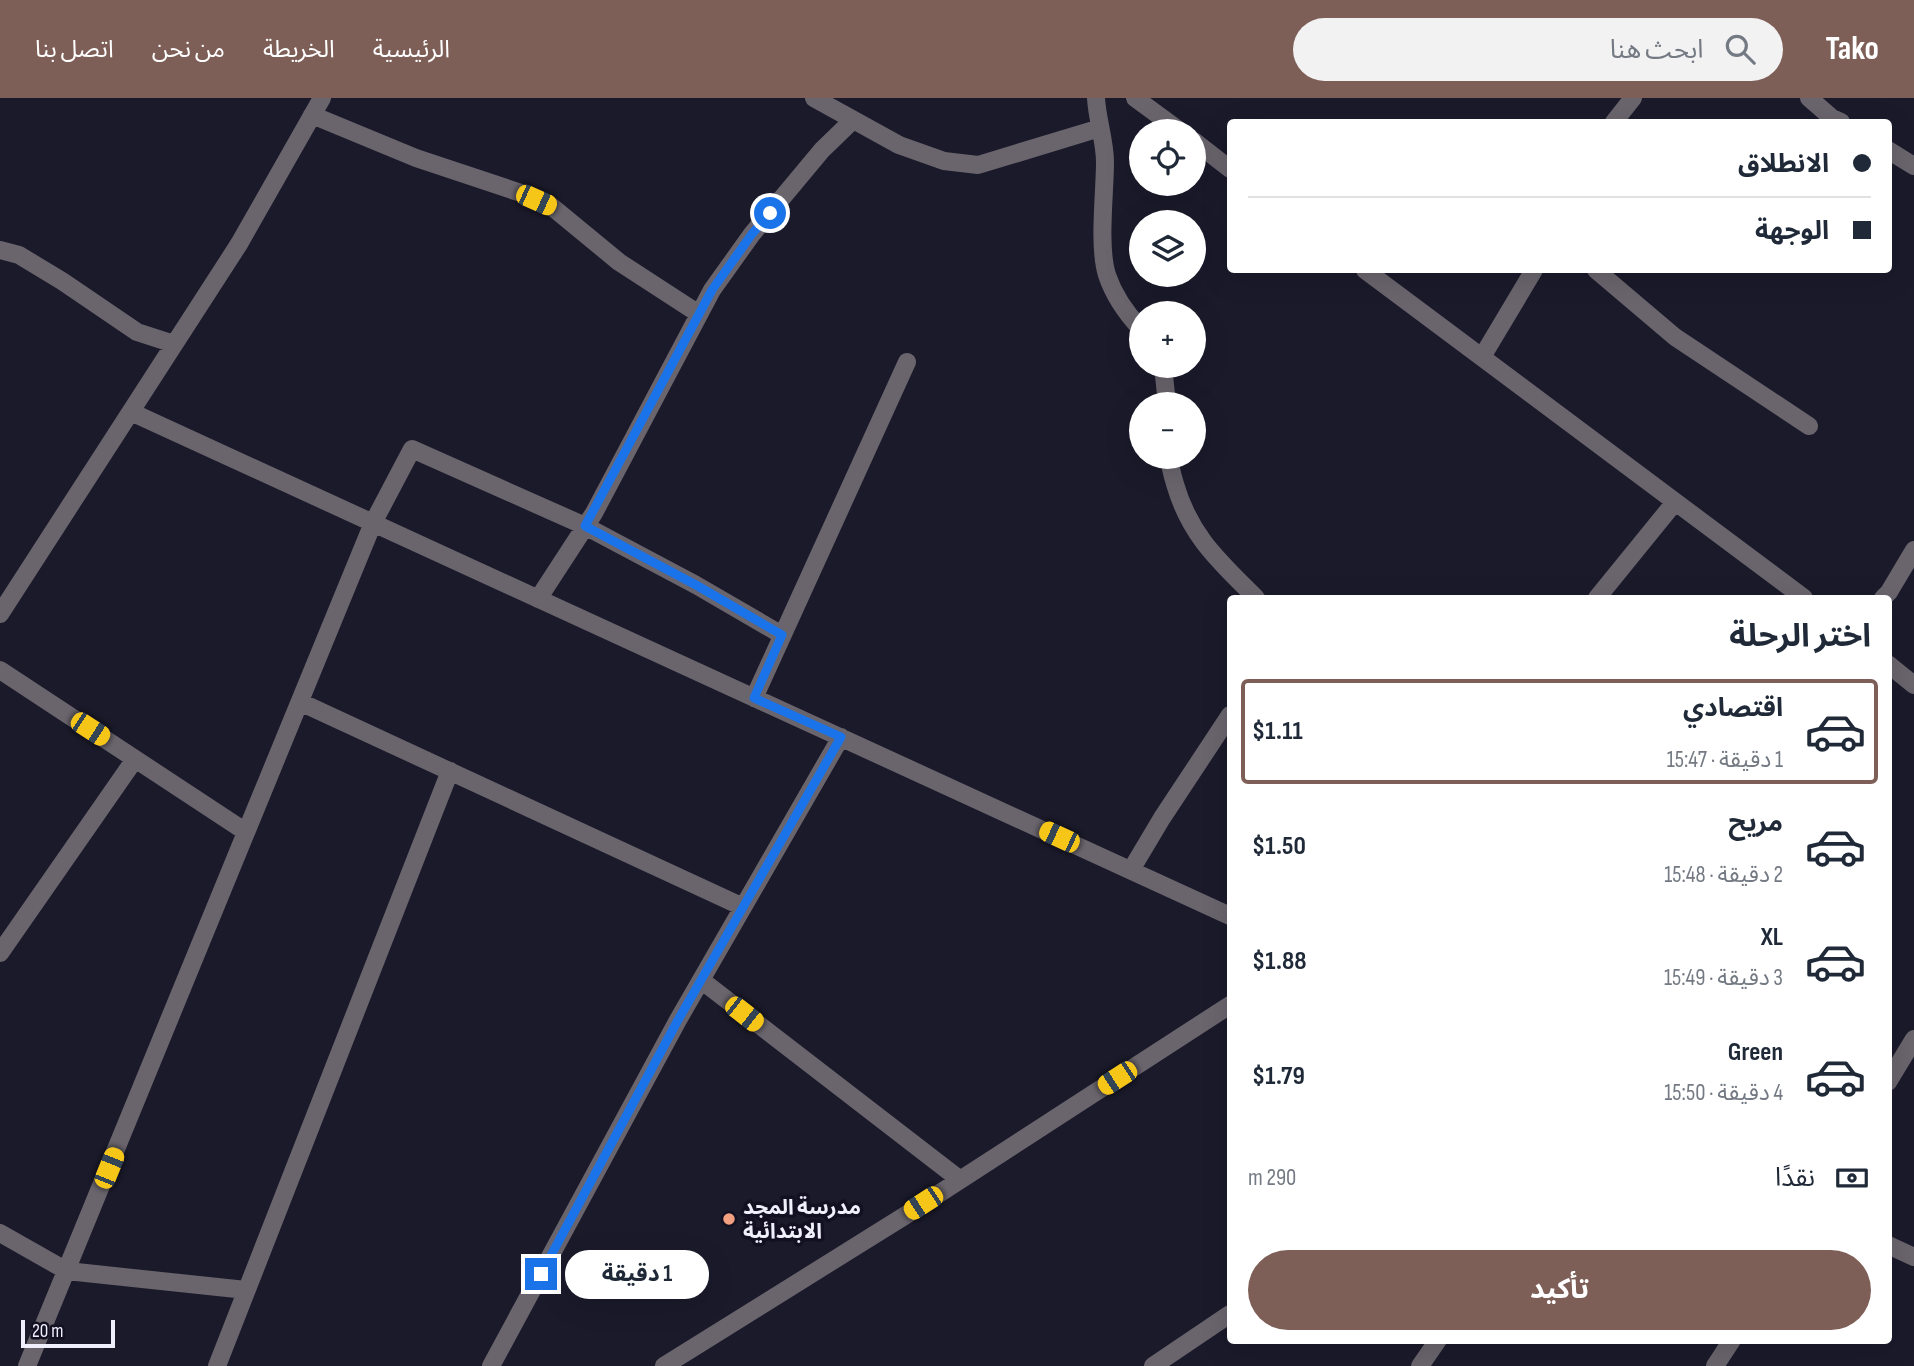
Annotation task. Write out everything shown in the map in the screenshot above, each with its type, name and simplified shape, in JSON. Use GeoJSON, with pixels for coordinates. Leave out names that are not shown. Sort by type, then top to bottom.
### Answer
{"type":"FeatureCollection","features":[{"type":"Feature","properties":{"kind":"street"},"geometry":{"type":"LineString","coordinates":[[0,614],[239,244],[322,98]]}},
{"type":"Feature","properties":{"kind":"street"},"geometry":{"type":"LineString","coordinates":[[814,98],[899,145],[944,162],[978,165],[1100,128]]}},
{"type":"Feature","properties":{"kind":"street"},"geometry":{"type":"LineString","coordinates":[[1096,98],[1105,158],[1106,272],[1119,301],[1129,314]]}},
{"type":"Feature","properties":{"kind":"street"},"geometry":{"type":"LineString","coordinates":[[1135,98],[1164,119]]}},
{"type":"Feature","properties":{"kind":"street"},"geometry":{"type":"LineString","coordinates":[[1616,119],[1633,98]]}},
{"type":"Feature","properties":{"kind":"street"},"geometry":{"type":"LineString","coordinates":[[1809,98],[1834,119]]}},
{"type":"Feature","properties":{"kind":"street"},"geometry":{"type":"LineString","coordinates":[[312,115],[416,158],[521,193],[551,206],[619,262],[699,314]]}},
{"type":"Feature","properties":{"kind":"street"},"geometry":{"type":"LineString","coordinates":[[538,599],[594,513],[712,290],[752,234],[822,150],[853,120]]}},
{"type":"Feature","properties":{"kind":"street"},"geometry":{"type":"LineString","coordinates":[[1206,150],[1227,167]]}},
{"type":"Feature","properties":{"kind":"street"},"geometry":{"type":"LineString","coordinates":[[1892,152],[1914,166]]}},
{"type":"Feature","properties":{"kind":"street"},"geometry":{"type":"LineString","coordinates":[[0,250],[19,255],[137,332],[174,344]]}},
{"type":"Feature","properties":{"kind":"street"},"geometry":{"type":"LineString","coordinates":[[1369,273],[1800,595]]}},
{"type":"Feature","properties":{"kind":"street"},"geometry":{"type":"LineString","coordinates":[[1482,357],[1532,273]]}},
{"type":"Feature","properties":{"kind":"street"},"geometry":{"type":"LineString","coordinates":[[1600,273],[1675,337],[1809,426]]}},
{"type":"Feature","properties":{"kind":"street"},"geometry":{"type":"LineString","coordinates":[[754,698],[907,362]]}},
{"type":"Feature","properties":{"kind":"street"},"geometry":{"type":"LineString","coordinates":[[131,412],[1227,915]]}},
{"type":"Feature","properties":{"kind":"street"},"geometry":{"type":"LineString","coordinates":[[27,1366],[373,523],[412,449],[585,526],[696,585],[782,635]]}},
{"type":"Feature","properties":{"kind":"street"},"geometry":{"type":"LineString","coordinates":[[1171,469],[1188,521],[1213,555],[1253,595]]}},
{"type":"Feature","properties":{"kind":"street"},"geometry":{"type":"LineString","coordinates":[[1599,595],[1675,502]]}},
{"type":"Feature","properties":{"kind":"street"},"geometry":{"type":"LineString","coordinates":[[1886,595],[1914,550]]}},
{"type":"Feature","properties":{"kind":"street"},"geometry":{"type":"LineString","coordinates":[[1892,667],[1914,685]]}},
{"type":"Feature","properties":{"kind":"street"},"geometry":{"type":"LineString","coordinates":[[0,670],[246,832]]}},
{"type":"Feature","properties":{"kind":"street"},"geometry":{"type":"LineString","coordinates":[[300,702],[743,907]]}},
{"type":"Feature","properties":{"kind":"street"},"geometry":{"type":"LineString","coordinates":[[1131,870],[1227,720]]}},
{"type":"Feature","properties":{"kind":"street"},"geometry":{"type":"LineString","coordinates":[[491,1366],[701,981],[841,737]]}},
{"type":"Feature","properties":{"kind":"street"},"geometry":{"type":"LineString","coordinates":[[0,953],[135,759]]}},
{"type":"Feature","properties":{"kind":"street"},"geometry":{"type":"LineString","coordinates":[[217,1366],[450,771]]}},
{"type":"Feature","properties":{"kind":"street"},"geometry":{"type":"LineString","coordinates":[[701,981],[959,1179]]}},
{"type":"Feature","properties":{"kind":"street"},"geometry":{"type":"LineString","coordinates":[[664,1366],[1227,1007]]}},
{"type":"Feature","properties":{"kind":"street"},"geometry":{"type":"LineString","coordinates":[[1892,1075],[1914,1039]]}},
{"type":"Feature","properties":{"kind":"street"},"geometry":{"type":"LineString","coordinates":[[0,1233],[66,1271],[246,1290]]}},
{"type":"Feature","properties":{"kind":"street"},"geometry":{"type":"LineString","coordinates":[[1892,1247],[1914,1257]]}},
{"type":"Feature","properties":{"kind":"street"},"geometry":{"type":"LineString","coordinates":[[1153,1366],[1227,1316]]}},
{"type":"Feature","properties":{"kind":"street"},"geometry":{"type":"LineString","coordinates":[[1420,1366],[1435,1344]]}},
{"type":"Feature","properties":{"kind":"street"},"geometry":{"type":"LineString","coordinates":[[1716,1366],[1730,1344]]}},
{"type":"Feature","properties":{"kind":"place","name":"مدرسة المجد الابتدائية"},"geometry":{"type":"Point","coordinates":[729,1219]}},
{"type":"Feature","properties":{"kind":"route"},"geometry":{"type":"LineString","coordinates":[[541,1274],[678,1020],[841,737],[754,698],[782,635],[696,585],[585,526],[712,290],[770,213]]}}]}
